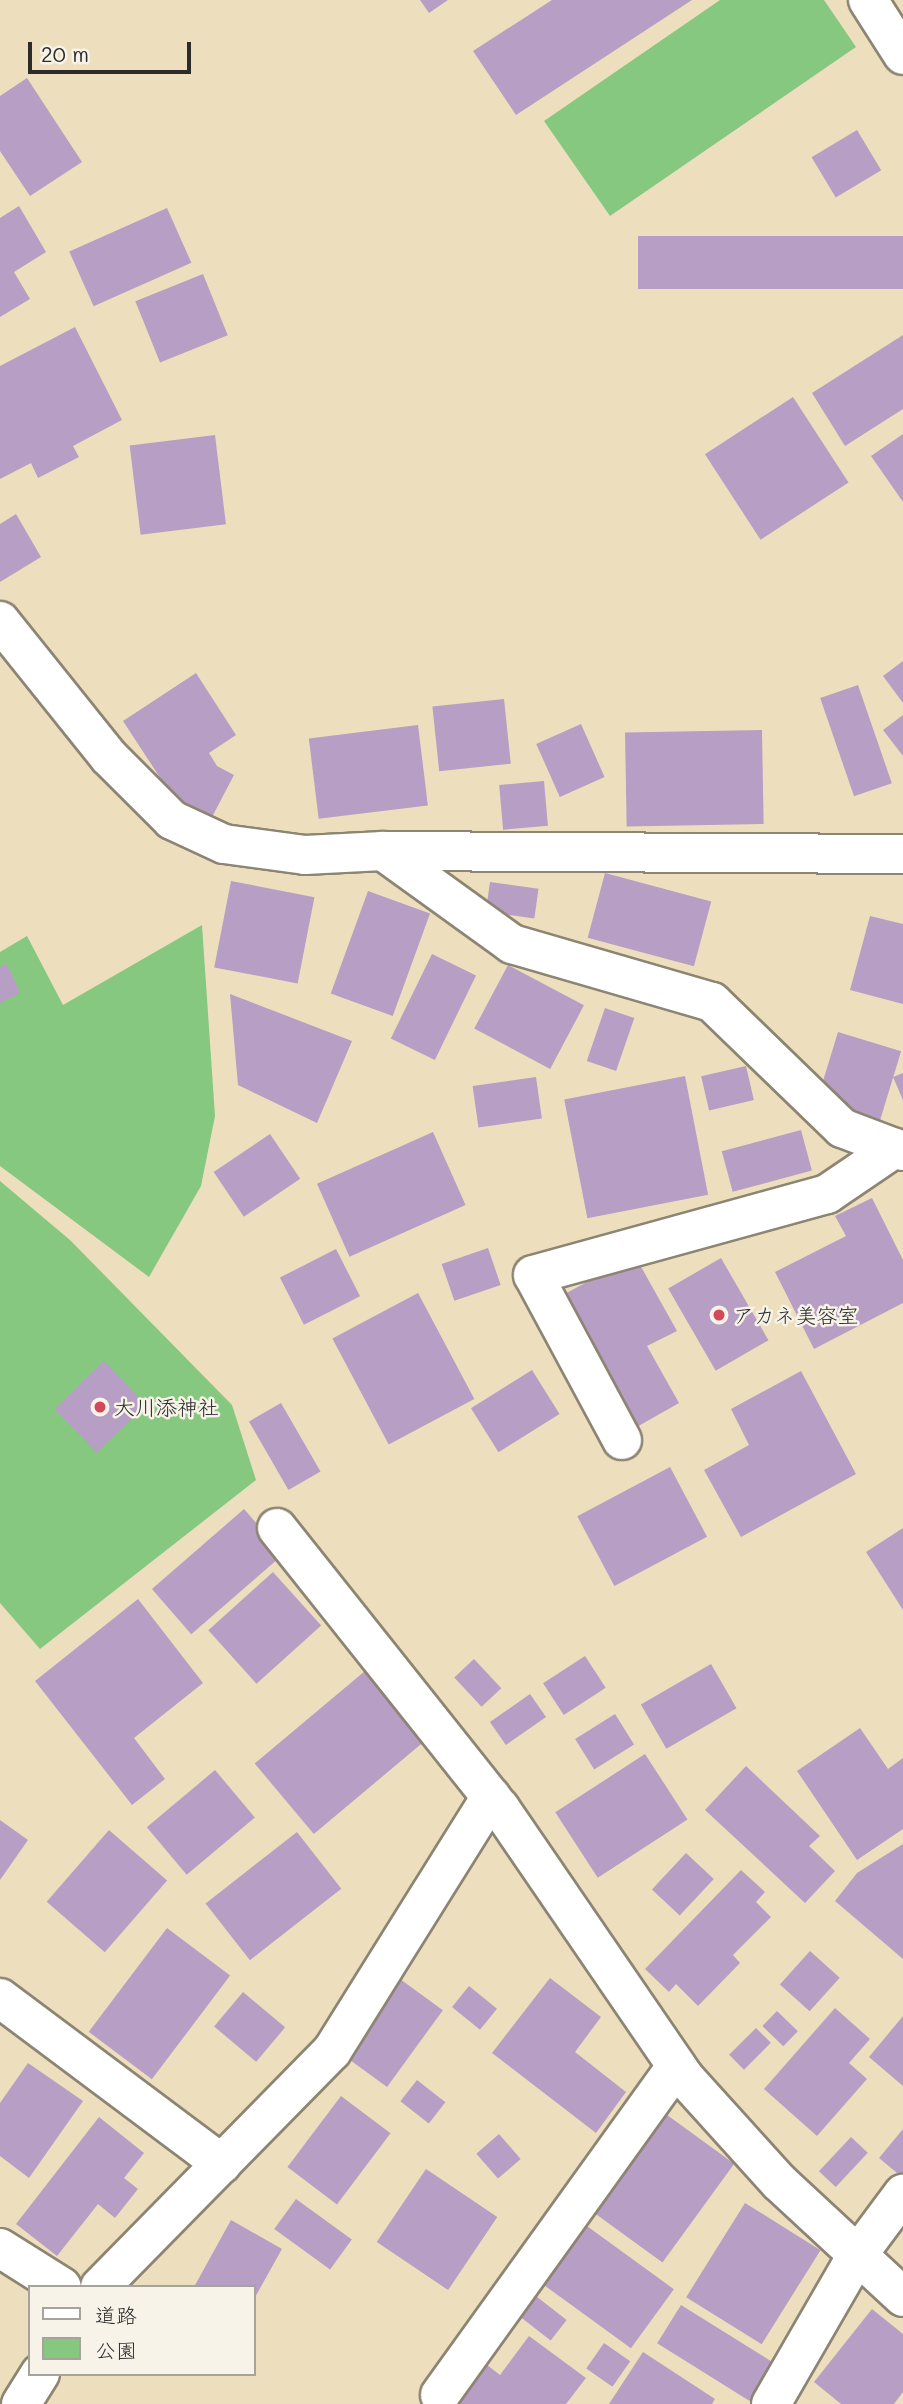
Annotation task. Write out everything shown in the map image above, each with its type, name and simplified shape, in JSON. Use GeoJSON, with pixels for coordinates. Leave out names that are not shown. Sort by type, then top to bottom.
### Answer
{"type":"FeatureCollection","features":[{"type":"Feature","properties":{"kind":"street"},"geometry":{"type":"LineString","coordinates":[[868,0],[903,55]]}},
{"type":"Feature","properties":{"kind":"street"},"geometry":{"type":"LineString","coordinates":[[7,642],[109,757],[172,820],[224,845],[305,855],[383,851],[903,854]]}},
{"type":"Feature","properties":{"kind":"street"},"geometry":{"type":"LineString","coordinates":[[383,851],[512,944],[712,1002],[842,1128],[899,1149]]}},
{"type":"Feature","properties":{"kind":"street"},"geometry":{"type":"LineString","coordinates":[[622,1440],[533,1275],[827,1194],[899,1149]]}},
{"type":"Feature","properties":{"kind":"street"},"geometry":{"type":"LineString","coordinates":[[277,1528],[491,1797],[676,2066],[779,2182],[856,2257],[903,2297]]}},
{"type":"Feature","properties":{"kind":"street"},"geometry":{"type":"LineString","coordinates":[[102,2285],[332,2051],[491,1797]]}},
{"type":"Feature","properties":{"kind":"street"},"geometry":{"type":"LineString","coordinates":[[0,1998],[222,2164]]}},
{"type":"Feature","properties":{"kind":"street"},"geometry":{"type":"LineString","coordinates":[[440,2395],[676,2066]]}},
{"type":"Feature","properties":{"kind":"street"},"geometry":{"type":"LineString","coordinates":[[771,2404],[856,2257],[903,2194]]}},
{"type":"Feature","properties":{"kind":"street"},"geometry":{"type":"LineString","coordinates":[[0,2248],[59,2285]]}},
{"type":"Feature","properties":{"kind":"street"},"geometry":{"type":"LineString","coordinates":[[21,2404],[39,2376]]}},
{"type":"Feature","properties":{"kind":"green space"},"geometry":{"type":"Polygon","coordinates":[[[720,0],[824,0],[856,47],[610,216],[544,121],[720,0]]]}},
{"type":"Feature","properties":{"kind":"green space"},"geometry":{"type":"Polygon","coordinates":[[[202,925],[215,1116],[201,1186],[149,1277],[0,1166],[0,952],[27,936],[63,1005],[202,925]]]}},
{"type":"Feature","properties":{"kind":"green space"},"geometry":{"type":"Polygon","coordinates":[[[0,1181],[70,1240],[232,1405],[256,1480],[40,1649],[0,1603],[0,1181]]]}},
{"type":"Feature","properties":{"kind":"building"},"geometry":{"type":"Polygon","coordinates":[[[420,0],[448,0],[429,13],[420,0]]]}},
{"type":"Feature","properties":{"kind":"building"},"geometry":{"type":"Polygon","coordinates":[[[552,0],[692,0],[516,115],[473,51],[552,0]]]}},
{"type":"Feature","properties":{"kind":"building"},"geometry":{"type":"Polygon","coordinates":[[[27,78],[82,162],[30,196],[0,151],[0,96],[27,78]]]}},
{"type":"Feature","properties":{"kind":"building"},"geometry":{"type":"Polygon","coordinates":[[[857,130],[881,170],[836,198],[812,157],[857,130]]]}},
{"type":"Feature","properties":{"kind":"building"},"geometry":{"type":"Polygon","coordinates":[[[19,206],[46,252],[14,272],[30,299],[0,317],[0,218],[19,206]]]}},
{"type":"Feature","properties":{"kind":"building"},"geometry":{"type":"Polygon","coordinates":[[[167,208],[191,263],[94,306],[69,252],[167,208]]]}},
{"type":"Feature","properties":{"kind":"building"},"geometry":{"type":"Polygon","coordinates":[[[638,236],[903,236],[903,289],[638,289],[638,236]]]}},
{"type":"Feature","properties":{"kind":"building"},"geometry":{"type":"Polygon","coordinates":[[[203,274],[228,335],[160,363],[135,301],[203,274]]]}},
{"type":"Feature","properties":{"kind":"building"},"geometry":{"type":"Polygon","coordinates":[[[75,327],[122,420],[73,446],[79,457],[38,478],[31,463],[0,479],[0,366],[75,327]]]}},
{"type":"Feature","properties":{"kind":"building"},"geometry":{"type":"Polygon","coordinates":[[[903,335],[903,409],[845,446],[812,393],[903,335]]]}},
{"type":"Feature","properties":{"kind":"building"},"geometry":{"type":"Polygon","coordinates":[[[793,397],[849,483],[760,540],[705,454],[793,397]]]}},
{"type":"Feature","properties":{"kind":"building"},"geometry":{"type":"Polygon","coordinates":[[[903,434],[903,502],[871,456],[903,434]]]}},
{"type":"Feature","properties":{"kind":"building"},"geometry":{"type":"Polygon","coordinates":[[[215,435],[226,524],[141,535],[130,445],[215,435]]]}},
{"type":"Feature","properties":{"kind":"building"},"geometry":{"type":"Polygon","coordinates":[[[16,514],[41,557],[0,582],[0,524],[16,514]]]}},
{"type":"Feature","properties":{"kind":"building"},"geometry":{"type":"Polygon","coordinates":[[[903,661],[903,703],[883,676],[903,661]]]}},
{"type":"Feature","properties":{"kind":"building"},"geometry":{"type":"Polygon","coordinates":[[[196,673],[236,735],[209,753],[217,766],[234,775],[212,817],[172,796],[123,721],[196,673]]]}},
{"type":"Feature","properties":{"kind":"building"},"geometry":{"type":"Polygon","coordinates":[[[858,685],[892,783],[854,796],[820,698],[858,685]]]}},
{"type":"Feature","properties":{"kind":"building"},"geometry":{"type":"Polygon","coordinates":[[[504,699],[511,764],[439,771],[432,707],[504,699]]]}},
{"type":"Feature","properties":{"kind":"building"},"geometry":{"type":"Polygon","coordinates":[[[903,715],[903,756],[883,730],[903,715]]]}},
{"type":"Feature","properties":{"kind":"building"},"geometry":{"type":"Polygon","coordinates":[[[581,724],[605,777],[560,797],[536,744],[581,724]]]}},
{"type":"Feature","properties":{"kind":"building"},"geometry":{"type":"Polygon","coordinates":[[[418,725],[428,805],[319,819],[309,738],[418,725]]]}},
{"type":"Feature","properties":{"kind":"building"},"geometry":{"type":"Polygon","coordinates":[[[762,730],[764,824],[627,826],[625,732],[762,730]]]}},
{"type":"Feature","properties":{"kind":"building"},"geometry":{"type":"Polygon","coordinates":[[[544,781],[548,826],[503,830],[499,785],[544,781]]]}},
{"type":"Feature","properties":{"kind":"building"},"geometry":{"type":"Polygon","coordinates":[[[605,873],[711,901],[694,966],[588,938],[605,873]]]}},
{"type":"Feature","properties":{"kind":"building"},"geometry":{"type":"Polygon","coordinates":[[[231,881],[314,897],[298,984],[214,967],[231,881]]]}},
{"type":"Feature","properties":{"kind":"building"},"geometry":{"type":"Polygon","coordinates":[[[490,882],[539,889],[534,919],[486,912],[490,882]]]}},
{"type":"Feature","properties":{"kind":"building"},"geometry":{"type":"Polygon","coordinates":[[[368,891],[430,914],[393,1016],[331,993],[368,891]]]}},
{"type":"Feature","properties":{"kind":"building"},"geometry":{"type":"Polygon","coordinates":[[[870,916],[903,924],[903,1004],[850,990],[870,916]]]}},
{"type":"Feature","properties":{"kind":"building"},"geometry":{"type":"Polygon","coordinates":[[[432,954],[476,975],[435,1060],[391,1038],[432,954]]]}},
{"type":"Feature","properties":{"kind":"building"},"geometry":{"type":"Polygon","coordinates":[[[7,964],[20,993],[0,1003],[0,967],[7,964]]]}},
{"type":"Feature","properties":{"kind":"building"},"geometry":{"type":"Polygon","coordinates":[[[508,965],[584,1005],[550,1069],[474,1029],[508,965]]]}},
{"type":"Feature","properties":{"kind":"building"},"geometry":{"type":"Polygon","coordinates":[[[230,994],[352,1041],[317,1123],[238,1085],[230,994]]]}},
{"type":"Feature","properties":{"kind":"building"},"geometry":{"type":"Polygon","coordinates":[[[605,1008],[634,1018],[616,1071],[587,1061],[605,1008]]]}},
{"type":"Feature","properties":{"kind":"building"},"geometry":{"type":"Polygon","coordinates":[[[838,1032],[901,1051],[880,1120],[817,1101],[838,1032]]]}},
{"type":"Feature","properties":{"kind":"building"},"geometry":{"type":"Polygon","coordinates":[[[746,1066],[754,1100],[709,1110],[701,1076],[746,1066]]]}},
{"type":"Feature","properties":{"kind":"building"},"geometry":{"type":"Polygon","coordinates":[[[903,1073],[903,1100],[893,1077],[903,1073]]]}},
{"type":"Feature","properties":{"kind":"building"},"geometry":{"type":"Polygon","coordinates":[[[685,1076],[708,1195],[587,1218],[564,1099],[685,1076]]]}},
{"type":"Feature","properties":{"kind":"building"},"geometry":{"type":"Polygon","coordinates":[[[536,1077],[542,1119],[478,1127],[473,1086],[536,1077]]]}},
{"type":"Feature","properties":{"kind":"building"},"geometry":{"type":"Polygon","coordinates":[[[801,1130],[812,1171],[733,1192],[722,1151],[801,1130]]]}},
{"type":"Feature","properties":{"kind":"building"},"geometry":{"type":"Polygon","coordinates":[[[433,1132],[466,1205],[350,1257],[317,1184],[433,1132]]]}},
{"type":"Feature","properties":{"kind":"building"},"geometry":{"type":"Polygon","coordinates":[[[270,1134],[300,1179],[244,1217],[214,1172],[270,1134]]]}},
{"type":"Feature","properties":{"kind":"building"},"geometry":{"type":"Polygon","coordinates":[[[872,1198],[903,1260],[903,1303],[814,1349],[775,1272],[846,1236],[835,1216],[872,1198]]]}},
{"type":"Feature","properties":{"kind":"building"},"geometry":{"type":"Polygon","coordinates":[[[488,1248],[501,1285],[454,1301],[442,1264],[488,1248]]]}},
{"type":"Feature","properties":{"kind":"building"},"geometry":{"type":"Polygon","coordinates":[[[336,1249],[360,1296],[304,1325],[280,1278],[336,1249]]]}},
{"type":"Feature","properties":{"kind":"building"},"geometry":{"type":"Polygon","coordinates":[[[635,1256],[677,1331],[647,1346],[679,1403],[635,1428],[561,1296],[635,1256]]]}},
{"type":"Feature","properties":{"kind":"building","name":"アカネ美容室"},"geometry":{"type":"Polygon","coordinates":[[[721,1258],[769,1340],[716,1371],[668,1288],[721,1258]]]}},
{"type":"Feature","properties":{"kind":"building"},"geometry":{"type":"Polygon","coordinates":[[[418,1293],[474,1399],[389,1444],[332,1339],[418,1293]]]}},
{"type":"Feature","properties":{"kind":"building","name":"大川添神社"},"geometry":{"type":"Polygon","coordinates":[[[104,1361],[146,1405],[97,1453],[54,1409],[104,1361]]]}},
{"type":"Feature","properties":{"kind":"building"},"geometry":{"type":"Polygon","coordinates":[[[532,1370],[560,1414],[498,1452],[471,1408],[532,1370]]]}},
{"type":"Feature","properties":{"kind":"building"},"geometry":{"type":"Polygon","coordinates":[[[801,1371],[856,1474],[741,1537],[704,1470],[749,1445],[731,1409],[801,1371]]]}},
{"type":"Feature","properties":{"kind":"building"},"geometry":{"type":"Polygon","coordinates":[[[281,1403],[320,1471],[288,1490],[249,1422],[281,1403]]]}},
{"type":"Feature","properties":{"kind":"building"},"geometry":{"type":"Polygon","coordinates":[[[670,1467],[707,1537],[614,1586],[577,1516],[670,1467]]]}},
{"type":"Feature","properties":{"kind":"building"},"geometry":{"type":"Polygon","coordinates":[[[244,1509],[283,1554],[191,1634],[152,1589],[244,1509]]]}},
{"type":"Feature","properties":{"kind":"building"},"geometry":{"type":"Polygon","coordinates":[[[903,1528],[903,1610],[866,1552],[903,1528]]]}},
{"type":"Feature","properties":{"kind":"building"},"geometry":{"type":"Polygon","coordinates":[[[273,1572],[321,1626],[257,1684],[208,1630],[273,1572]]]}},
{"type":"Feature","properties":{"kind":"building"},"geometry":{"type":"Polygon","coordinates":[[[138,1599],[203,1683],[134,1738],[165,1779],[132,1805],[35,1681],[138,1599]]]}},
{"type":"Feature","properties":{"kind":"building"},"geometry":{"type":"Polygon","coordinates":[[[585,1656],[606,1688],[564,1715],[543,1683],[585,1656]]]}},
{"type":"Feature","properties":{"kind":"building"},"geometry":{"type":"Polygon","coordinates":[[[474,1659],[501,1688],[482,1707],[454,1677],[474,1659]]]}},
{"type":"Feature","properties":{"kind":"building"},"geometry":{"type":"Polygon","coordinates":[[[711,1664],[736,1708],[666,1749],[641,1704],[711,1664]]]}},
{"type":"Feature","properties":{"kind":"building"},"geometry":{"type":"Polygon","coordinates":[[[365,1671],[424,1741],[314,1834],[255,1764],[365,1671]]]}},
{"type":"Feature","properties":{"kind":"building"},"geometry":{"type":"Polygon","coordinates":[[[530,1694],[546,1717],[506,1745],[490,1722],[530,1694]]]}},
{"type":"Feature","properties":{"kind":"building"},"geometry":{"type":"Polygon","coordinates":[[[615,1714],[634,1745],[594,1769],[575,1739],[615,1714]]]}},
{"type":"Feature","properties":{"kind":"building"},"geometry":{"type":"Polygon","coordinates":[[[860,1728],[888,1769],[903,1758],[903,1829],[857,1860],[797,1771],[860,1728]]]}},
{"type":"Feature","properties":{"kind":"building"},"geometry":{"type":"Polygon","coordinates":[[[645,1754],[687,1819],[598,1878],[555,1812],[645,1754]]]}},
{"type":"Feature","properties":{"kind":"building"},"geometry":{"type":"Polygon","coordinates":[[[746,1766],[820,1836],[809,1846],[835,1871],[805,1903],[705,1810],[746,1766]]]}},
{"type":"Feature","properties":{"kind":"building"},"geometry":{"type":"Polygon","coordinates":[[[215,1770],[255,1817],[187,1875],[147,1827],[215,1770]]]}},
{"type":"Feature","properties":{"kind":"building"},"geometry":{"type":"Polygon","coordinates":[[[0,1820],[28,1840],[0,1880],[0,1820]]]}},
{"type":"Feature","properties":{"kind":"building"},"geometry":{"type":"Polygon","coordinates":[[[109,1830],[167,1881],[105,1952],[47,1902],[109,1830]]]}},
{"type":"Feature","properties":{"kind":"building"},"geometry":{"type":"Polygon","coordinates":[[[297,1832],[341,1889],[250,1960],[206,1903],[297,1832]]]}},
{"type":"Feature","properties":{"kind":"building"},"geometry":{"type":"Polygon","coordinates":[[[903,1844],[903,1959],[835,1901],[857,1873],[903,1844]]]}},
{"type":"Feature","properties":{"kind":"building"},"geometry":{"type":"Polygon","coordinates":[[[686,1853],[714,1879],[680,1915],[652,1890],[686,1853]]]}},
{"type":"Feature","properties":{"kind":"building"},"geometry":{"type":"Polygon","coordinates":[[[741,1870],[765,1892],[756,1902],[771,1917],[733,1955],[740,1963],[698,2006],[676,1984],[669,1992],[645,1969],[741,1870]]]}},
{"type":"Feature","properties":{"kind":"building"},"geometry":{"type":"Polygon","coordinates":[[[167,1928],[230,1976],[152,2079],[89,2032],[167,1928]]]}},
{"type":"Feature","properties":{"kind":"building"},"geometry":{"type":"Polygon","coordinates":[[[810,1951],[840,1978],[810,2011],[780,1984],[810,1951]]]}},
{"type":"Feature","properties":{"kind":"building"},"geometry":{"type":"Polygon","coordinates":[[[550,1978],[601,2017],[575,2052],[626,2092],[596,2133],[492,2053],[550,1978]]]}},
{"type":"Feature","properties":{"kind":"building"},"geometry":{"type":"Polygon","coordinates":[[[400,1979],[443,2010],[387,2087],[344,2056],[400,1979]]]}},
{"type":"Feature","properties":{"kind":"building"},"geometry":{"type":"Polygon","coordinates":[[[469,1986],[497,2009],[480,2030],[452,2007],[469,1986]]]}},
{"type":"Feature","properties":{"kind":"building"},"geometry":{"type":"Polygon","coordinates":[[[243,1992],[285,2027],[256,2062],[214,2026],[243,1992]]]}},
{"type":"Feature","properties":{"kind":"building"},"geometry":{"type":"Polygon","coordinates":[[[835,2008],[870,2039],[849,2063],[867,2079],[817,2136],[764,2089],[835,2008]]]}},
{"type":"Feature","properties":{"kind":"building"},"geometry":{"type":"Polygon","coordinates":[[[777,2011],[798,2031],[783,2046],[762,2026],[777,2011]]]}},
{"type":"Feature","properties":{"kind":"building"},"geometry":{"type":"Polygon","coordinates":[[[903,2016],[903,2086],[869,2057],[903,2016]]]}},
{"type":"Feature","properties":{"kind":"building"},"geometry":{"type":"Polygon","coordinates":[[[756,2028],[771,2043],[744,2070],[729,2055],[756,2028]]]}},
{"type":"Feature","properties":{"kind":"building"},"geometry":{"type":"Polygon","coordinates":[[[28,2063],[83,2101],[29,2178],[0,2156],[0,2103],[28,2063]]]}},
{"type":"Feature","properties":{"kind":"building"},"geometry":{"type":"Polygon","coordinates":[[[417,2080],[445,2102],[429,2123],[400,2101],[417,2080]]]}},
{"type":"Feature","properties":{"kind":"building"},"geometry":{"type":"Polygon","coordinates":[[[341,2096],[391,2133],[337,2204],[287,2167],[341,2096]]]}},
{"type":"Feature","properties":{"kind":"building"},"geometry":{"type":"Polygon","coordinates":[[[663,2112],[734,2164],[662,2262],[591,2211],[663,2112]]]}},
{"type":"Feature","properties":{"kind":"building"},"geometry":{"type":"Polygon","coordinates":[[[99,2117],[144,2153],[124,2178],[138,2189],[115,2218],[98,2204],[57,2256],[16,2224],[99,2117]]]}},
{"type":"Feature","properties":{"kind":"building"},"geometry":{"type":"Polygon","coordinates":[[[903,2129],[903,2178],[879,2158],[903,2129]]]}},
{"type":"Feature","properties":{"kind":"building"},"geometry":{"type":"Polygon","coordinates":[[[499,2134],[521,2159],[498,2179],[476,2154],[499,2134]]]}},
{"type":"Feature","properties":{"kind":"building"},"geometry":{"type":"Polygon","coordinates":[[[851,2137],[868,2153],[836,2187],[819,2171],[851,2137]]]}},
{"type":"Feature","properties":{"kind":"building"},"geometry":{"type":"Polygon","coordinates":[[[426,2169],[497,2217],[448,2290],[377,2242],[426,2169]]]}},
{"type":"Feature","properties":{"kind":"building"},"geometry":{"type":"Polygon","coordinates":[[[296,2199],[352,2240],[330,2269],[274,2229],[296,2199]]]}},
{"type":"Feature","properties":{"kind":"building"},"geometry":{"type":"Polygon","coordinates":[[[745,2203],[820,2250],[762,2344],[686,2297],[745,2203]]]}},
{"type":"Feature","properties":{"kind":"building"},"geometry":{"type":"Polygon","coordinates":[[[231,2220],[282,2249],[256,2295],[256,2285],[195,2285],[231,2220]]]}},
{"type":"Feature","properties":{"kind":"building"},"geometry":{"type":"Polygon","coordinates":[[[580,2221],[674,2289],[631,2348],[537,2280],[580,2221]]]}},
{"type":"Feature","properties":{"kind":"building"},"geometry":{"type":"Polygon","coordinates":[[[532,2293],[567,2320],[551,2341],[516,2313],[532,2293]]]}},
{"type":"Feature","properties":{"kind":"building"},"geometry":{"type":"Polygon","coordinates":[[[681,2305],[774,2363],[750,2401],[657,2343],[681,2305]]]}},
{"type":"Feature","properties":{"kind":"building"},"geometry":{"type":"Polygon","coordinates":[[[872,2309],[903,2334],[903,2392],[894,2404],[841,2404],[814,2382],[872,2309]]]}},
{"type":"Feature","properties":{"kind":"building"},"geometry":{"type":"Polygon","coordinates":[[[529,2336],[586,2378],[566,2404],[449,2404],[482,2361],[500,2375],[529,2336]]]}},
{"type":"Feature","properties":{"kind":"building"},"geometry":{"type":"Polygon","coordinates":[[[604,2343],[630,2361],[612,2387],[586,2368],[604,2343]]]}},
{"type":"Feature","properties":{"kind":"building"},"geometry":{"type":"Polygon","coordinates":[[[643,2352],[715,2399],[712,2404],[609,2404],[643,2352]]]}},
{"type":"Feature","properties":{"kind":"place","name":"アカネ美容室"},"geometry":{"type":"Point","coordinates":[719,1315]}},
{"type":"Feature","properties":{"kind":"place","name":"大川添神社"},"geometry":{"type":"Point","coordinates":[100,1407]}}]}
